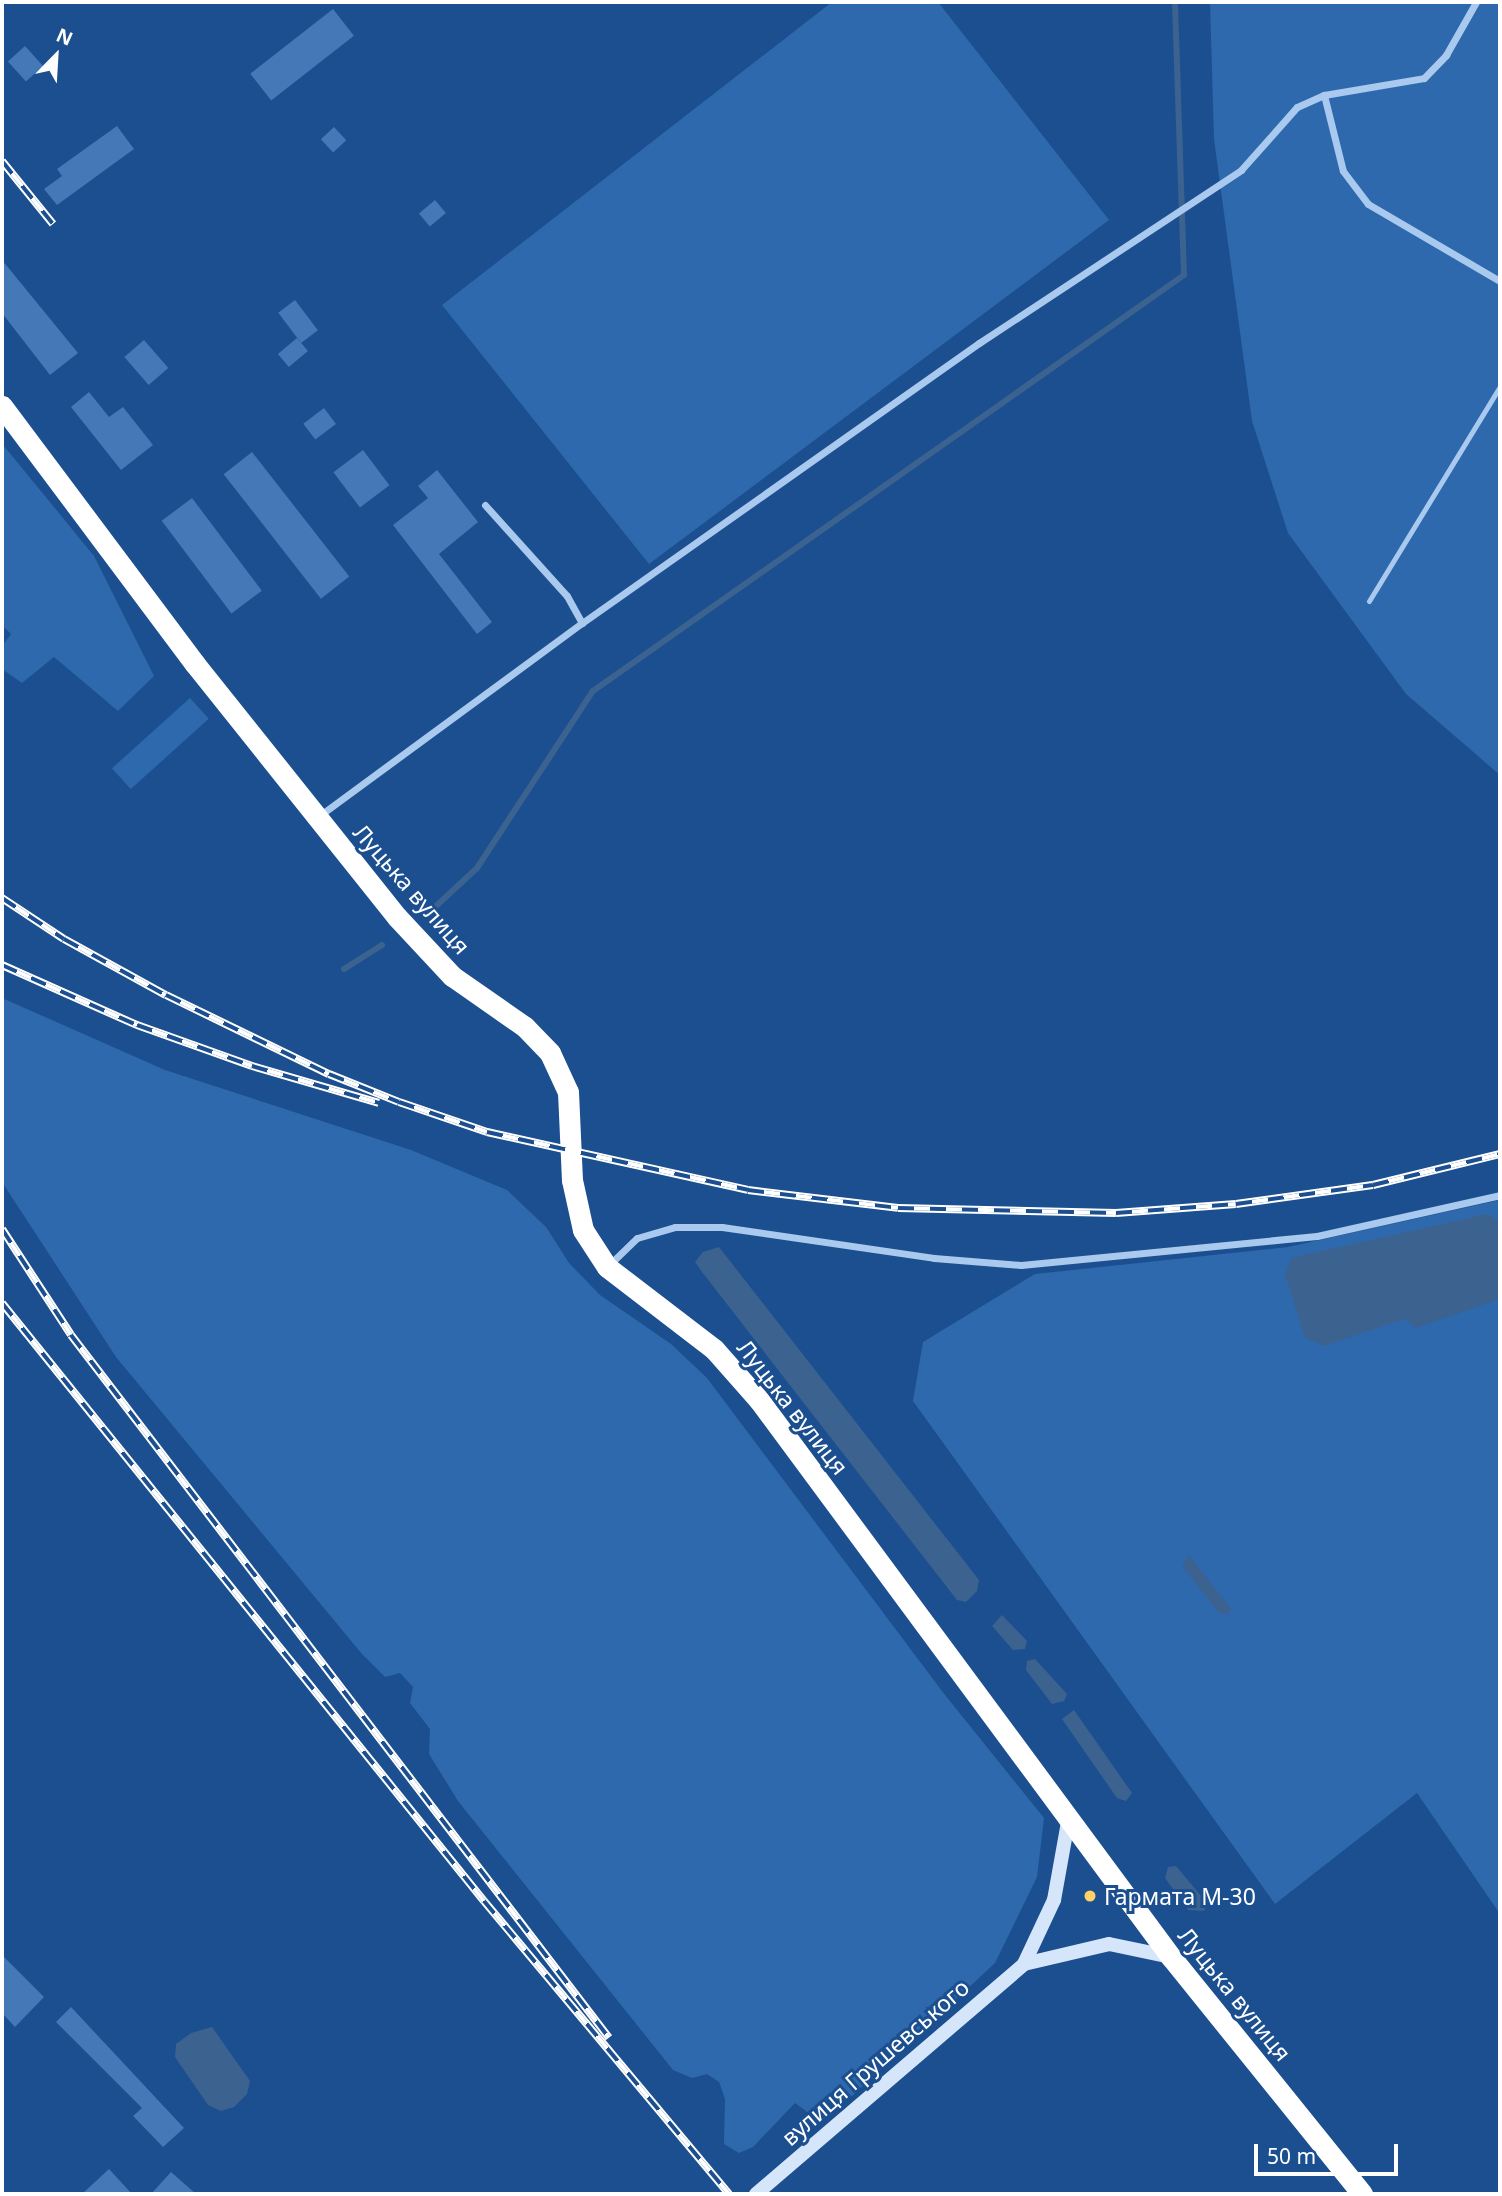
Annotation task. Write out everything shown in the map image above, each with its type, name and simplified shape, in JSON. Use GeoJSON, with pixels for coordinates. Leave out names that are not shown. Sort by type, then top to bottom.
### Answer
{"type":"FeatureCollection","features":[{"type":"Feature","properties":{"kind":"highway","name":"Луцька вулиця"},"geometry":{"type":"LineString","coordinates":[[2,406],[195,664],[397,917],[452,976],[525,1027],[550,1054],[568,1092],[572,1180],[583,1230],[607,1267],[714,1349],[759,1400],[1171,1957],[1362,2194]]}},
{"type":"Feature","properties":{"kind":"street"},"geometry":{"type":"LineString","coordinates":[[317,817],[582,622],[979,342],[1241,170],[1297,107],[1324,95],[1424,78],[1446,55],[1476,2]]}},
{"type":"Feature","properties":{"kind":"street"},"geometry":{"type":"LineString","coordinates":[[1324,95],[1343,171],[1368,204],[1500,281]]}},
{"type":"Feature","properties":{"kind":"street"},"geometry":{"type":"LineString","coordinates":[[485,505],[567,596],[582,622]]}},
{"type":"Feature","properties":{"kind":"street"},"geometry":{"type":"LineString","coordinates":[[607,1267],[637,1238],[675,1227],[722,1227],[934,1258],[1021,1265],[1317,1236],[1500,1195]]}},
{"type":"Feature","properties":{"kind":"street","name":"вулиця Грушевського"},"geometry":{"type":"LineString","coordinates":[[756,2194],[1024,1964],[1054,1900],[1069,1817]]}},
{"type":"Feature","properties":{"kind":"street","name":"вулиця Грушевського"},"geometry":{"type":"LineString","coordinates":[[1024,1964],[1109,1944],[1171,1957]]}},
{"type":"Feature","properties":{"kind":"lane"},"geometry":{"type":"LineString","coordinates":[[1369,601],[1500,386]]}},
{"type":"Feature","properties":{"kind":"shaded area"},"geometry":{"type":"Polygon","coordinates":[[[832,2],[938,2],[1109,220],[649,564],[442,305],[832,2]]]}},
{"type":"Feature","properties":{"kind":"shaded area"},"geometry":{"type":"Polygon","coordinates":[[[1210,2],[1500,2],[1500,775],[1406,694],[1288,533],[1252,421],[1214,139],[1210,2]]]}},
{"type":"Feature","properties":{"kind":"shaded area"},"geometry":{"type":"Polygon","coordinates":[[[4,446],[94,556],[154,676],[118,711],[54,657],[22,683],[2,669],[2,646],[11,634],[2,625],[4,446]]]}},
{"type":"Feature","properties":{"kind":"shaded area"},"geometry":{"type":"Polygon","coordinates":[[[190,698],[209,719],[131,789],[112,768],[190,698]]]}},
{"type":"Feature","properties":{"kind":"shaded area"},"geometry":{"type":"Polygon","coordinates":[[[2,998],[165,1070],[411,1150],[507,1190],[546,1227],[569,1263],[600,1295],[671,1344],[707,1378],[945,1695],[1044,1818],[1037,1877],[995,1963],[852,2096],[818,2120],[795,2103],[753,2147],[739,2153],[724,2144],[725,2099],[719,2082],[707,2074],[692,2078],[673,2070],[458,1801],[429,1754],[430,1729],[410,1703],[413,1687],[400,1673],[385,1677],[362,1654],[116,1357],[2,1182],[2,998]]]}},
{"type":"Feature","properties":{"kind":"shaded area"},"geometry":{"type":"Polygon","coordinates":[[[1500,1200],[1500,1914],[1417,1793],[1275,1904],[913,1401],[923,1342],[1035,1274],[1288,1247],[1500,1200]]]}},
{"type":"Feature","properties":{"kind":"shaded area"},"geometry":{"type":"Polygon","coordinates":[[[1487,1214],[1500,1222],[1500,1299],[1416,1328],[1404,1319],[1324,1346],[1305,1338],[1285,1274],[1291,1258],[1487,1214]]]}},
{"type":"Feature","properties":{"kind":"shaded area"},"geometry":{"type":"Polygon","coordinates":[[[719,1247],[979,1580],[977,1591],[966,1602],[957,1600],[695,1262],[703,1252],[719,1247]]]}},
{"type":"Feature","properties":{"kind":"shaded area"},"geometry":{"type":"Polygon","coordinates":[[[1189,1555],[1231,1609],[1228,1614],[1220,1614],[1182,1566],[1189,1555]]]}},
{"type":"Feature","properties":{"kind":"shaded area"},"geometry":{"type":"Polygon","coordinates":[[[1002,1615],[1027,1641],[1025,1649],[1013,1650],[992,1626],[1002,1615]]]}},
{"type":"Feature","properties":{"kind":"shaded area"},"geometry":{"type":"Polygon","coordinates":[[[1035,1659],[1067,1694],[1064,1701],[1052,1704],[1026,1670],[1027,1661],[1035,1659]]]}},
{"type":"Feature","properties":{"kind":"shaded area"},"geometry":{"type":"Polygon","coordinates":[[[1074,1710],[1132,1793],[1126,1801],[1117,1798],[1062,1719],[1074,1710]]]}},
{"type":"Feature","properties":{"kind":"shaded area"},"geometry":{"type":"Polygon","coordinates":[[[1176,1866],[1207,1903],[1204,1911],[1188,1910],[1165,1878],[1168,1867],[1176,1866]]]}},
{"type":"Feature","properties":{"kind":"shaded area"},"geometry":{"type":"Polygon","coordinates":[[[212,2027],[250,2081],[247,2094],[234,2107],[221,2111],[208,2105],[175,2057],[176,2044],[191,2033],[212,2027]]]}},
{"type":"Feature","properties":{"kind":"building"},"geometry":{"type":"Polygon","coordinates":[[[333,9],[354,36],[271,100],[250,74],[333,9]]]}},
{"type":"Feature","properties":{"kind":"building"},"geometry":{"type":"Polygon","coordinates":[[[25,46],[43,66],[26,81],[8,61],[25,46]]]}},
{"type":"Feature","properties":{"kind":"building"},"geometry":{"type":"Polygon","coordinates":[[[117,126],[134,149],[57,205],[44,189],[62,176],[57,169],[117,126]]]}},
{"type":"Feature","properties":{"kind":"building"},"geometry":{"type":"Polygon","coordinates":[[[334,127],[346,140],[333,152],[321,139],[334,127]]]}},
{"type":"Feature","properties":{"kind":"building"},"geometry":{"type":"Polygon","coordinates":[[[435,200],[446,213],[430,227],[419,213],[435,200]]]}},
{"type":"Feature","properties":{"kind":"building"},"geometry":{"type":"Polygon","coordinates":[[[2,260],[78,353],[50,375],[2,313],[2,260]]]}},
{"type":"Feature","properties":{"kind":"building"},"geometry":{"type":"Polygon","coordinates":[[[295,300],[318,330],[301,343],[278,313],[295,300]]]}},
{"type":"Feature","properties":{"kind":"building"},"geometry":{"type":"Polygon","coordinates":[[[297,338],[308,351],[289,367],[278,354],[297,338]]]}},
{"type":"Feature","properties":{"kind":"building"},"geometry":{"type":"Polygon","coordinates":[[[144,340],[168,368],[149,385],[124,357],[144,340]]]}},
{"type":"Feature","properties":{"kind":"building"},"geometry":{"type":"Polygon","coordinates":[[[89,392],[109,417],[123,407],[153,445],[121,470],[71,407],[89,392]]]}},
{"type":"Feature","properties":{"kind":"building"},"geometry":{"type":"Polygon","coordinates":[[[324,408],[336,424],[315,440],[303,424],[324,408]]]}},
{"type":"Feature","properties":{"kind":"building"},"geometry":{"type":"Polygon","coordinates":[[[363,450],[389,485],[360,507],[333,472],[363,450]]]}},
{"type":"Feature","properties":{"kind":"building"},"geometry":{"type":"Polygon","coordinates":[[[252,452],[349,577],[321,599],[224,474],[252,452]]]}},
{"type":"Feature","properties":{"kind":"building"},"geometry":{"type":"Polygon","coordinates":[[[437,470],[478,522],[439,554],[492,622],[477,634],[393,525],[428,498],[418,486],[437,470]]]}},
{"type":"Feature","properties":{"kind":"building"},"geometry":{"type":"Polygon","coordinates":[[[192,498],[262,591],[231,614],[162,521],[192,498]]]}},
{"type":"Feature","properties":{"kind":"building"},"geometry":{"type":"Polygon","coordinates":[[[2,1955],[44,1997],[15,2027],[2,2013],[2,1955]]]}},
{"type":"Feature","properties":{"kind":"building"},"geometry":{"type":"Polygon","coordinates":[[[71,2007],[184,2128],[163,2147],[133,2116],[142,2108],[56,2022],[71,2007]]]}},
{"type":"Feature","properties":{"kind":"building"},"geometry":{"type":"Polygon","coordinates":[[[109,2169],[132,2194],[82,2194],[109,2169]]]}},
{"type":"Feature","properties":{"kind":"building"},"geometry":{"type":"Polygon","coordinates":[[[171,2172],[196,2194],[151,2194],[171,2172]]]}},
{"type":"Feature","properties":{"kind":"waterway"},"geometry":{"type":"LineString","coordinates":[[435,907],[477,868],[593,691],[1184,275],[1175,2]]}},
{"type":"Feature","properties":{"kind":"waterway"},"geometry":{"type":"LineString","coordinates":[[344,969],[382,945]]}},
{"type":"Feature","properties":{"kind":"railway"},"geometry":{"type":"LineString","coordinates":[[2,161],[53,224]]}},
{"type":"Feature","properties":{"kind":"railway"},"geometry":{"type":"LineString","coordinates":[[2,898],[64,939],[166,995],[329,1074],[399,1102],[487,1132],[748,1190],[898,1208],[1116,1213],[1236,1204],[1373,1185],[1500,1154]]}},
{"type":"Feature","properties":{"kind":"railway"},"geometry":{"type":"LineString","coordinates":[[2,965],[137,1025],[252,1066],[379,1103]]}},
{"type":"Feature","properties":{"kind":"railway"},"geometry":{"type":"LineString","coordinates":[[2,1229],[71,1335],[609,2038]]}},
{"type":"Feature","properties":{"kind":"railway"},"geometry":{"type":"LineString","coordinates":[[2,1303],[484,1901],[729,2194]]}},
{"type":"Feature","properties":{"kind":"place","name":"Гармата М-30"},"geometry":{"type":"Point","coordinates":[1090,1896]}}]}
